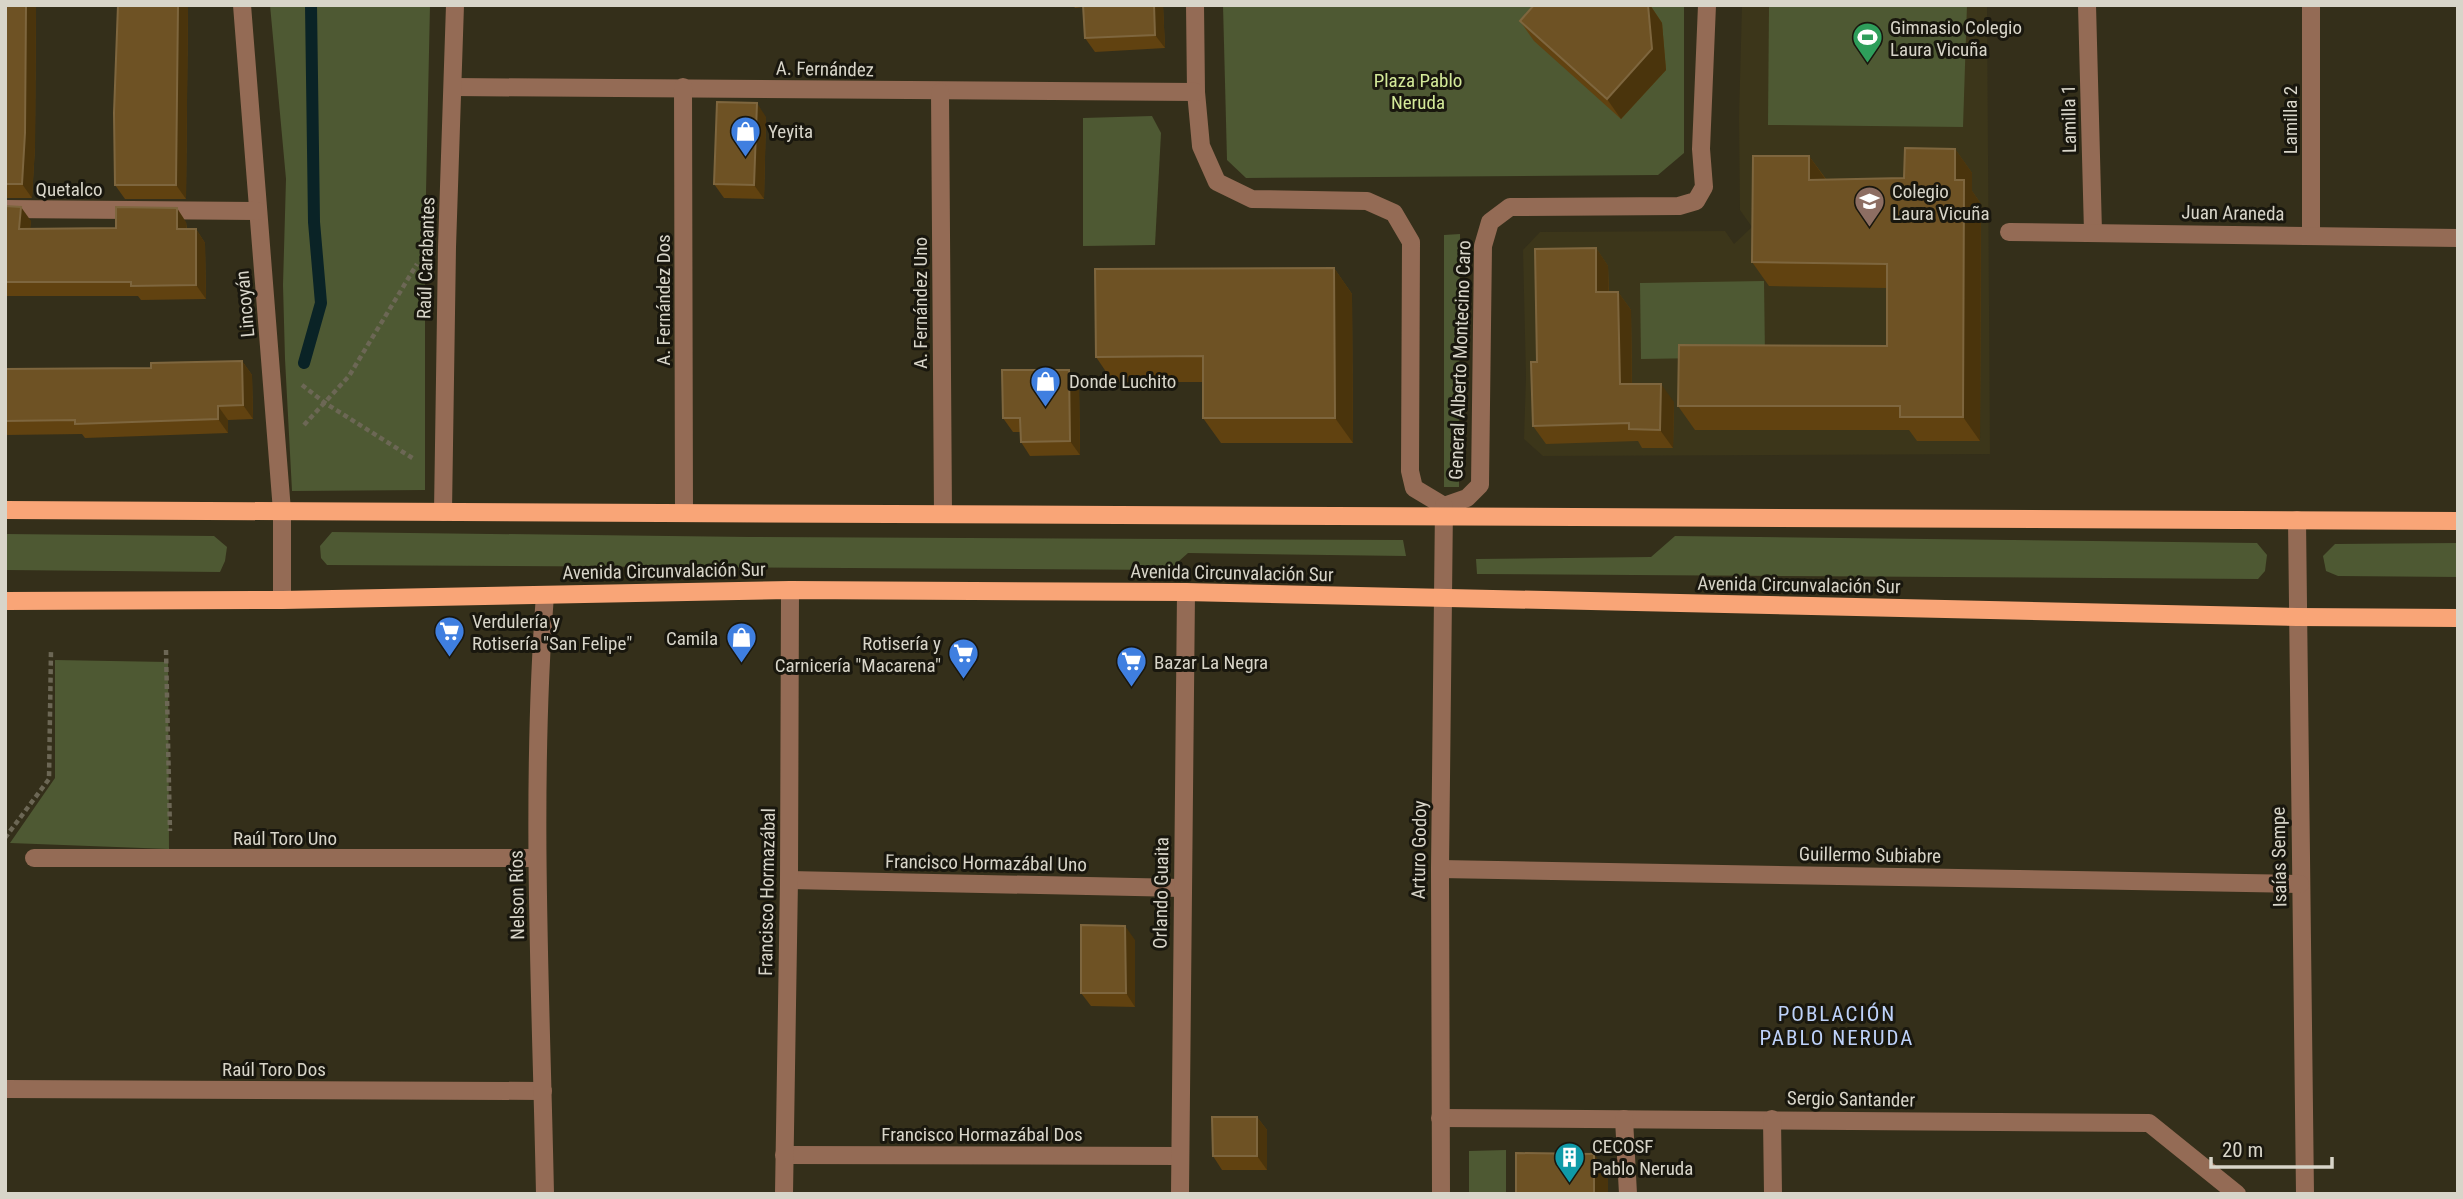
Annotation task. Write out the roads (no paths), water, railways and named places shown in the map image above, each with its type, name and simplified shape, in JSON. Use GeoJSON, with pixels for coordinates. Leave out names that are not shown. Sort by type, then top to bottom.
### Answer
{"type":"FeatureCollection","features":[{"type":"Feature","properties":{"kind":"main road"},"geometry":{"type":"LineString","coordinates":[[5,510],[943,514],[1444,511],[2458,521]]}},
{"type":"Feature","properties":{"kind":"main road","name":"Avenida Circunvalación Sur"},"geometry":{"type":"LineString","coordinates":[[5,601],[282,600],[790,590],[1186,592],[1444,600],[2458,618]]}},
{"type":"Feature","properties":{"kind":"street","name":"Lincoyán"},"geometry":{"type":"LineString","coordinates":[[242,5],[282,511],[282,600]]}},
{"type":"Feature","properties":{"kind":"street","name":"Raúl Carabantes"},"geometry":{"type":"LineString","coordinates":[[443,512],[447,247],[455,5]]}},
{"type":"Feature","properties":{"kind":"street","name":"General Alberto Montecino Caro"},"geometry":{"type":"LineString","coordinates":[[1195,5],[1200,146],[1217,182],[1252,199],[1367,201],[1394,214],[1411,242],[1410,471],[1414,488],[1444,511],[1467,498],[1480,485],[1483,246],[1490,222],[1510,207],[1679,206],[1696,201],[1704,187],[1701,149],[1707,5]]}},
{"type":"Feature","properties":{"kind":"street","name":"Lamilla 1"},"geometry":{"type":"LineString","coordinates":[[2087,5],[2093,232]]}},
{"type":"Feature","properties":{"kind":"street","name":"Lamilla 2"},"geometry":{"type":"LineString","coordinates":[[2311,5],[2311,235]]}},
{"type":"Feature","properties":{"kind":"street","name":"A. Fernández"},"geometry":{"type":"LineString","coordinates":[[454,87],[1196,92]]}},
{"type":"Feature","properties":{"kind":"street","name":"A. Fernández Dos"},"geometry":{"type":"LineString","coordinates":[[683,87],[684,513]]}},
{"type":"Feature","properties":{"kind":"street","name":"A. Fernández Uno"},"geometry":{"type":"LineString","coordinates":[[940,92],[943,514]]}},
{"type":"Feature","properties":{"kind":"street","name":"Quetalco"},"geometry":{"type":"LineString","coordinates":[[5,209],[258,211]]}},
{"type":"Feature","properties":{"kind":"street","name":"Juan Araneda"},"geometry":{"type":"LineString","coordinates":[[2008,232],[2458,238]]}},
{"type":"Feature","properties":{"kind":"street","name":"Arturo Godoy"},"geometry":{"type":"LineString","coordinates":[[1441,1194],[1440,869],[1444,511]]}},
{"type":"Feature","properties":{"kind":"street","name":"Isaías Sempe"},"geometry":{"type":"LineString","coordinates":[[2297,520],[2305,1194]]}},
{"type":"Feature","properties":{"kind":"street","name":"Francisco Hormazábal"},"geometry":{"type":"LineString","coordinates":[[784,1194],[790,590]]}},
{"type":"Feature","properties":{"kind":"street","name":"Orlando Guaita"},"geometry":{"type":"LineString","coordinates":[[1180,1194],[1186,592]]}},
{"type":"Feature","properties":{"kind":"street","name":"Nelson Ríos"},"geometry":{"type":"LineString","coordinates":[[545,595],[537,858],[545,1194]]}},
{"type":"Feature","properties":{"kind":"street","name":"Raúl Toro Uno"},"geometry":{"type":"LineString","coordinates":[[34,858],[537,858]]}},
{"type":"Feature","properties":{"kind":"street","name":"Guillermo Subiabre"},"geometry":{"type":"LineString","coordinates":[[1440,869],[2300,884]]}},
{"type":"Feature","properties":{"kind":"street","name":"Francisco Hormazábal Uno"},"geometry":{"type":"LineString","coordinates":[[789,880],[1182,888]]}},
{"type":"Feature","properties":{"kind":"street","name":"Raúl Toro Dos"},"geometry":{"type":"LineString","coordinates":[[5,1089],[543,1091]]}},
{"type":"Feature","properties":{"kind":"street","name":"Sergio Santander"},"geometry":{"type":"LineString","coordinates":[[1440,1118],[2148,1123],[2237,1194]]}},
{"type":"Feature","properties":{"kind":"street"},"geometry":{"type":"LineString","coordinates":[[1624,1119],[1628,1194]]}},
{"type":"Feature","properties":{"kind":"street"},"geometry":{"type":"LineString","coordinates":[[1772,1119],[1773,1194]]}},
{"type":"Feature","properties":{"kind":"street","name":"Francisco Hormazábal Dos"},"geometry":{"type":"LineString","coordinates":[[784,1155],[1179,1156]]}},
{"type":"Feature","properties":{"kind":"waterway"},"geometry":{"type":"LineString","coordinates":[[304,363],[321,303],[314,222],[311,5]]}},
{"type":"Feature","properties":{"kind":"place","name":"Gimnasio Colegio Laura Vicuña"},"geometry":{"type":"Point","coordinates":[1867,65]}},
{"type":"Feature","properties":{"kind":"place","name":"Yeyita"},"geometry":{"type":"Point","coordinates":[745,158]}},
{"type":"Feature","properties":{"kind":"place","name":"Colegio Laura Vicuña"},"geometry":{"type":"Point","coordinates":[1869,229]}},
{"type":"Feature","properties":{"kind":"place","name":"Donde Luchito"},"geometry":{"type":"Point","coordinates":[1046,408]}},
{"type":"Feature","properties":{"kind":"place","name":"Verdulería y Rotisería \"San Felipe\""},"geometry":{"type":"Point","coordinates":[449,659]}},
{"type":"Feature","properties":{"kind":"place","name":"Camila"},"geometry":{"type":"Point","coordinates":[741,665]}},
{"type":"Feature","properties":{"kind":"place","name":"Rotisería y Carnicería \"Macarena\""},"geometry":{"type":"Point","coordinates":[964,681]}},
{"type":"Feature","properties":{"kind":"place","name":"Bazar La Negra"},"geometry":{"type":"Point","coordinates":[1131,689]}},
{"type":"Feature","properties":{"kind":"place","name":"CECOSF Pablo Neruda"},"geometry":{"type":"Point","coordinates":[1569,1184]}},
{"type":"Feature","properties":{"kind":"district","name":"POBLACIÓN PABLO NERUDA"},"geometry":{"type":"Point","coordinates":[1837,1026]}},
{"type":"Feature","properties":{"kind":"park label","name":"Plaza Pablo Neruda"},"geometry":{"type":"Point","coordinates":[1418,91]}}]}
